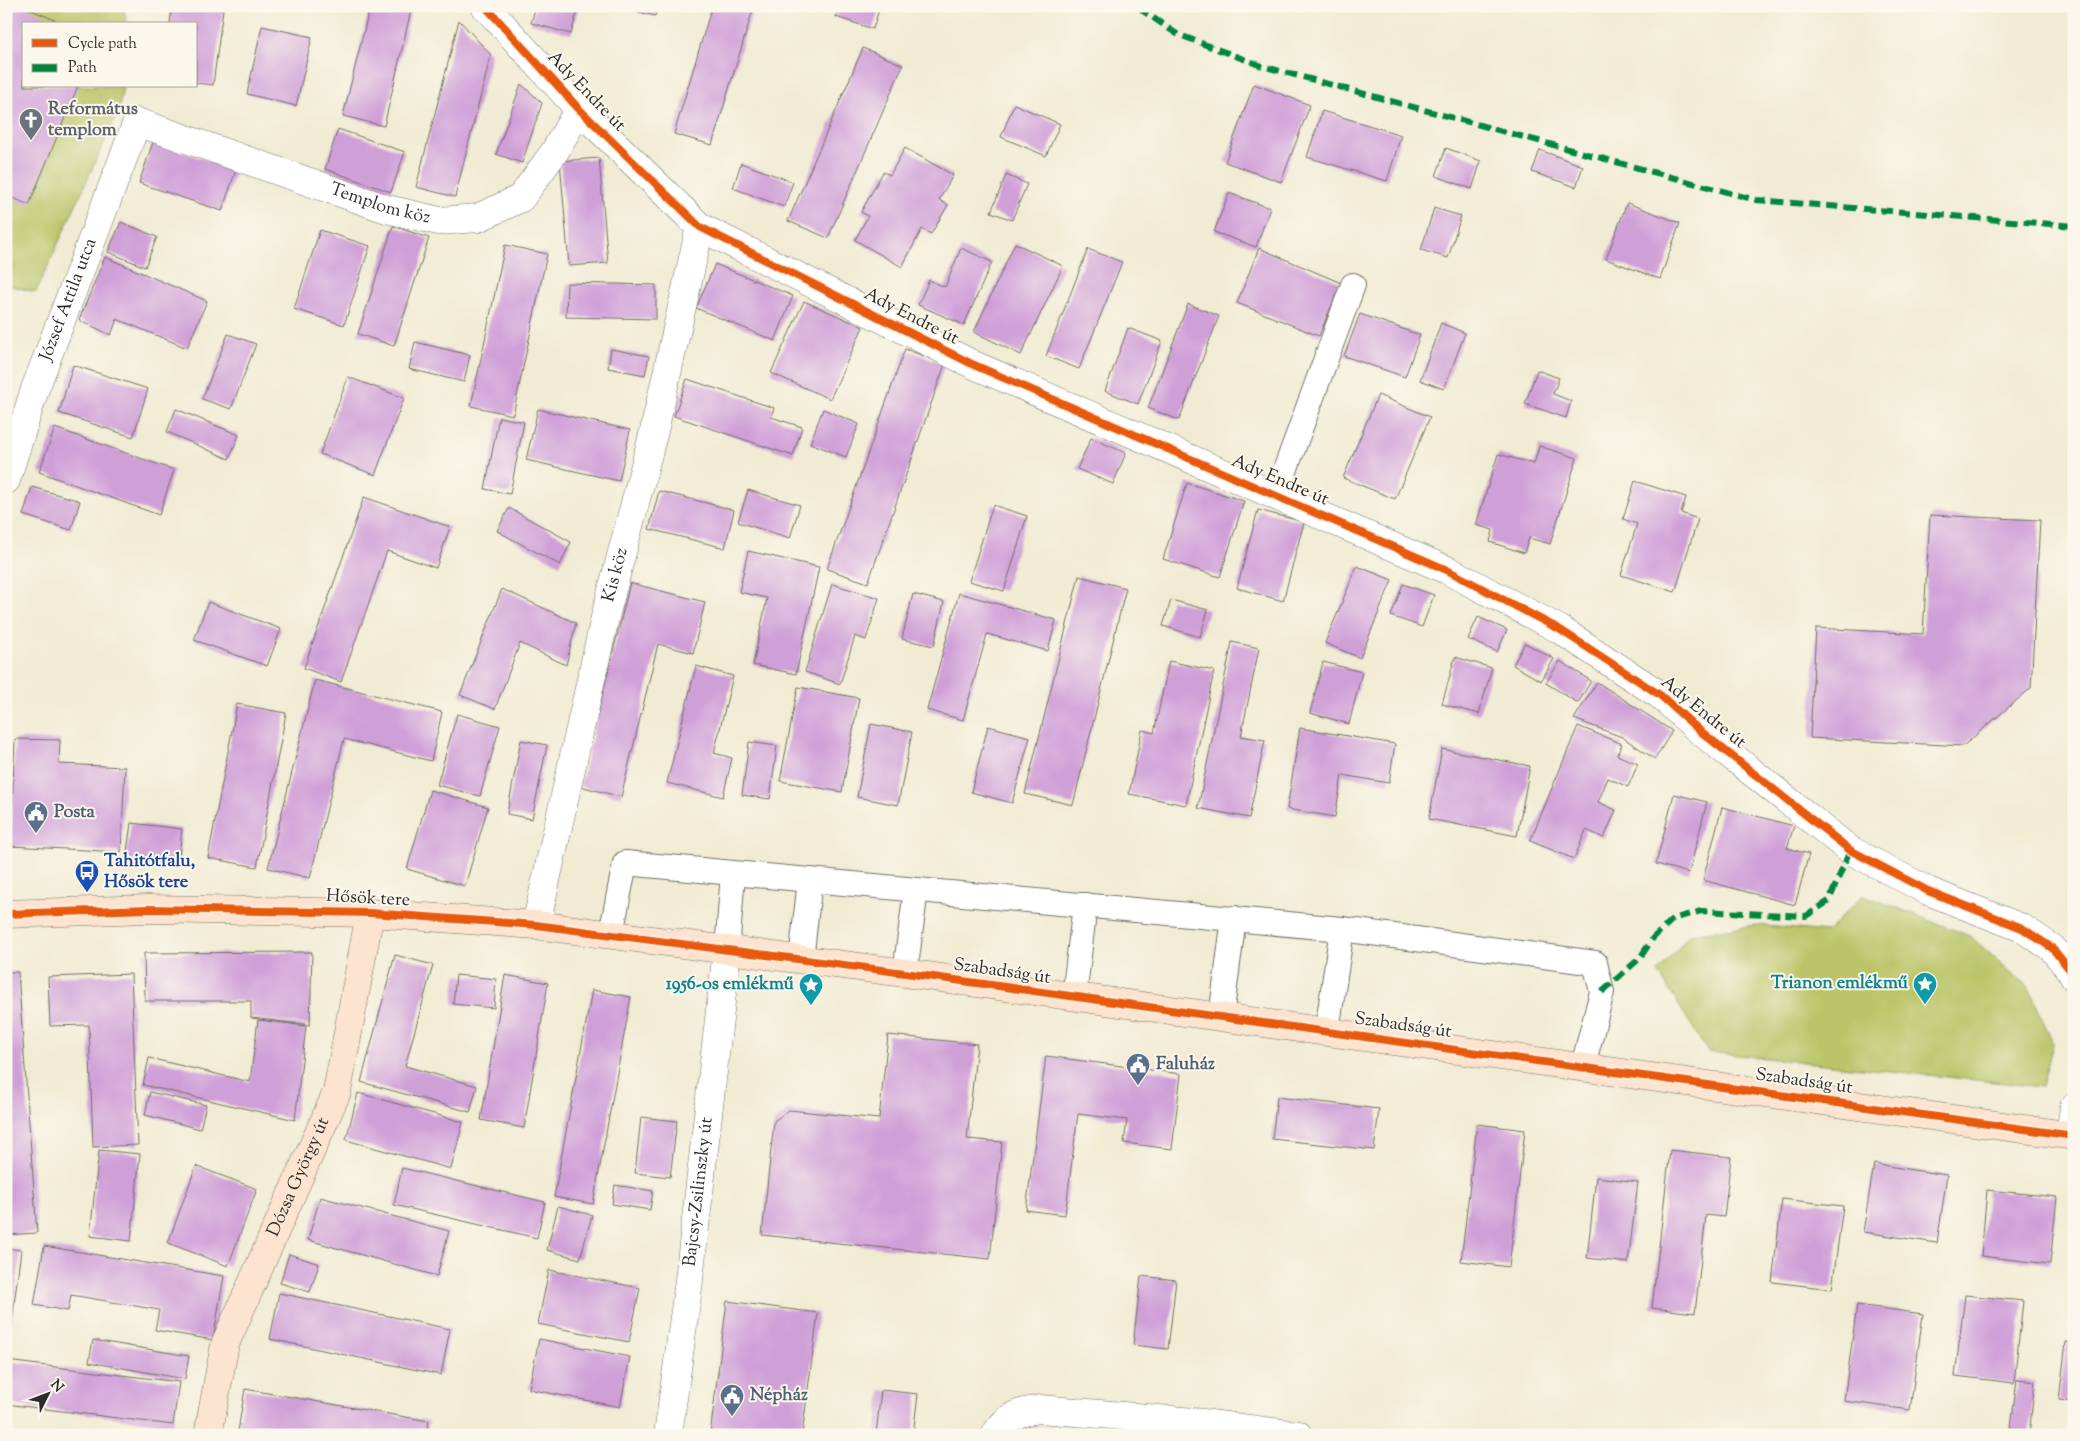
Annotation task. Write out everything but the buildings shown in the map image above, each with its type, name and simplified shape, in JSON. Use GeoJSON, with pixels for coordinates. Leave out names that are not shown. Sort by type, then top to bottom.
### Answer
{"type":"FeatureCollection","features":[{"type":"Feature","properties":{"kind":"main road","name":"Hősök tere"},"geometry":{"type":"LineString","coordinates":[[6,914],[148,909],[370,913],[536,925],[727,950]]}},
{"type":"Feature","properties":{"kind":"main road","name":"Dózsa György út"},"geometry":{"type":"LineString","coordinates":[[208,1435],[225,1344],[337,1092],[370,913]]}},
{"type":"Feature","properties":{"kind":"main road","name":"Szabadság út"},"geometry":{"type":"LineString","coordinates":[[727,950],[1583,1066],[2072,1135]]}},
{"type":"Feature","properties":{"kind":"street","name":"Ady Endre út"},"geometry":{"type":"LineString","coordinates":[[485,6],[579,109],[700,227],[974,365],[1447,570],[1559,629],[1660,695],[1699,730],[1850,850],[1928,891],[2022,928],[2052,948],[2074,977]]}},
{"type":"Feature","properties":{"kind":"street","name":"Templom köz"},"geometry":{"type":"LineString","coordinates":[[137,122],[387,209],[439,221],[478,218],[521,198],[555,151],[579,109]]}},
{"type":"Feature","properties":{"kind":"street","name":"József Attila utca"},"geometry":{"type":"LineString","coordinates":[[6,480],[35,389],[137,122]]}},
{"type":"Feature","properties":{"kind":"street","name":"Kis köz"},"geometry":{"type":"LineString","coordinates":[[536,925],[606,613],[654,431],[700,227]]}},
{"type":"Feature","properties":{"kind":"street","name":"Bajcsy-Zsilinszky út"},"geometry":{"type":"LineString","coordinates":[[668,1435],[688,1288],[727,950]]}},
{"type":"Feature","properties":{"kind":"street"},"geometry":{"type":"LineString","coordinates":[[2072,1135],[2074,1107]]}},
{"type":"Feature","properties":{"kind":"street"},"geometry":{"type":"LineString","coordinates":[[995,1435],[1006,1421],[1020,1412],[1040,1409],[1194,1422],[1298,1435]]}},
{"type":"Feature","properties":{"kind":"lane"},"geometry":{"type":"LineString","coordinates":[[1276,495],[1353,285]]}},
{"type":"Feature","properties":{"kind":"lane"},"geometry":{"type":"LineString","coordinates":[[611,934],[625,863],[1342,929],[1594,962],[1602,992],[1583,1066]]}},
{"type":"Feature","properties":{"kind":"lane"},"geometry":{"type":"LineString","coordinates":[[727,950],[733,874]]}},
{"type":"Feature","properties":{"kind":"lane"},"geometry":{"type":"LineString","coordinates":[[801,960],[810,880]]}},
{"type":"Feature","properties":{"kind":"lane"},"geometry":{"type":"LineString","coordinates":[[906,973],[916,890]]}},
{"type":"Feature","properties":{"kind":"lane"},"geometry":{"type":"LineString","coordinates":[[1074,997],[1085,905]]}},
{"type":"Feature","properties":{"kind":"lane"},"geometry":{"type":"LineString","coordinates":[[1221,1017],[1234,918]]}},
{"type":"Feature","properties":{"kind":"lane"},"geometry":{"type":"LineString","coordinates":[[1327,1031],[1342,929]]}},
{"type":"Feature","properties":{"kind":"green space"},"geometry":{"type":"Polygon","coordinates":[[[6,6],[123,6],[127,22],[22,22],[22,88],[123,88],[119,110],[36,292],[6,285],[6,6]]]}},
{"type":"Feature","properties":{"kind":"green space"},"geometry":{"type":"Polygon","coordinates":[[[1863,895],[1970,936],[2029,988],[2053,1043],[2042,1087],[1708,1052],[1658,972],[1690,934],[1756,925],[1827,932],[1863,895]]]}},
{"type":"Feature","properties":{"kind":"marked path"},"geometry":{"type":"LineString","coordinates":[[1140,6],[1143,11],[1177,34],[1262,66],[1756,200],[2074,226]]}},
{"type":"Feature","properties":{"kind":"marked path"},"geometry":{"type":"LineString","coordinates":[[1602,992],[1640,958],[1653,938],[1673,919],[1701,911],[1806,916],[1829,901],[1850,850]]}},
{"type":"Feature","properties":{"kind":"cycle path"},"geometry":{"type":"LineString","coordinates":[[485,6],[579,109],[700,227],[974,365],[1447,570],[1559,629],[1660,695],[1699,730],[1850,850],[1928,891],[2022,928],[2052,948],[2074,977]]}},
{"type":"Feature","properties":{"kind":"cycle path"},"geometry":{"type":"LineString","coordinates":[[6,914],[148,909],[370,913],[536,925],[905,973],[2074,1136]]}},
{"type":"Feature","properties":{"kind":"place","name":"Református templom"},"geometry":{"type":"Point","coordinates":[31,141]}},
{"type":"Feature","properties":{"kind":"place","name":"Posta"},"geometry":{"type":"Point","coordinates":[36,834]}},
{"type":"Feature","properties":{"kind":"place","name":"Tahitótfalu, Hősök tere"},"geometry":{"type":"Point","coordinates":[87,893]}},
{"type":"Feature","properties":{"kind":"place","name":"Trianon emlékmű"},"geometry":{"type":"Point","coordinates":[1925,1005]}},
{"type":"Feature","properties":{"kind":"place","name":"1956-os emlékmű"},"geometry":{"type":"Point","coordinates":[811,1006]}},
{"type":"Feature","properties":{"kind":"place","name":"Faluház"},"geometry":{"type":"Point","coordinates":[1138,1086]}},
{"type":"Feature","properties":{"kind":"place","name":"Népház"},"geometry":{"type":"Point","coordinates":[732,1417]}}]}
